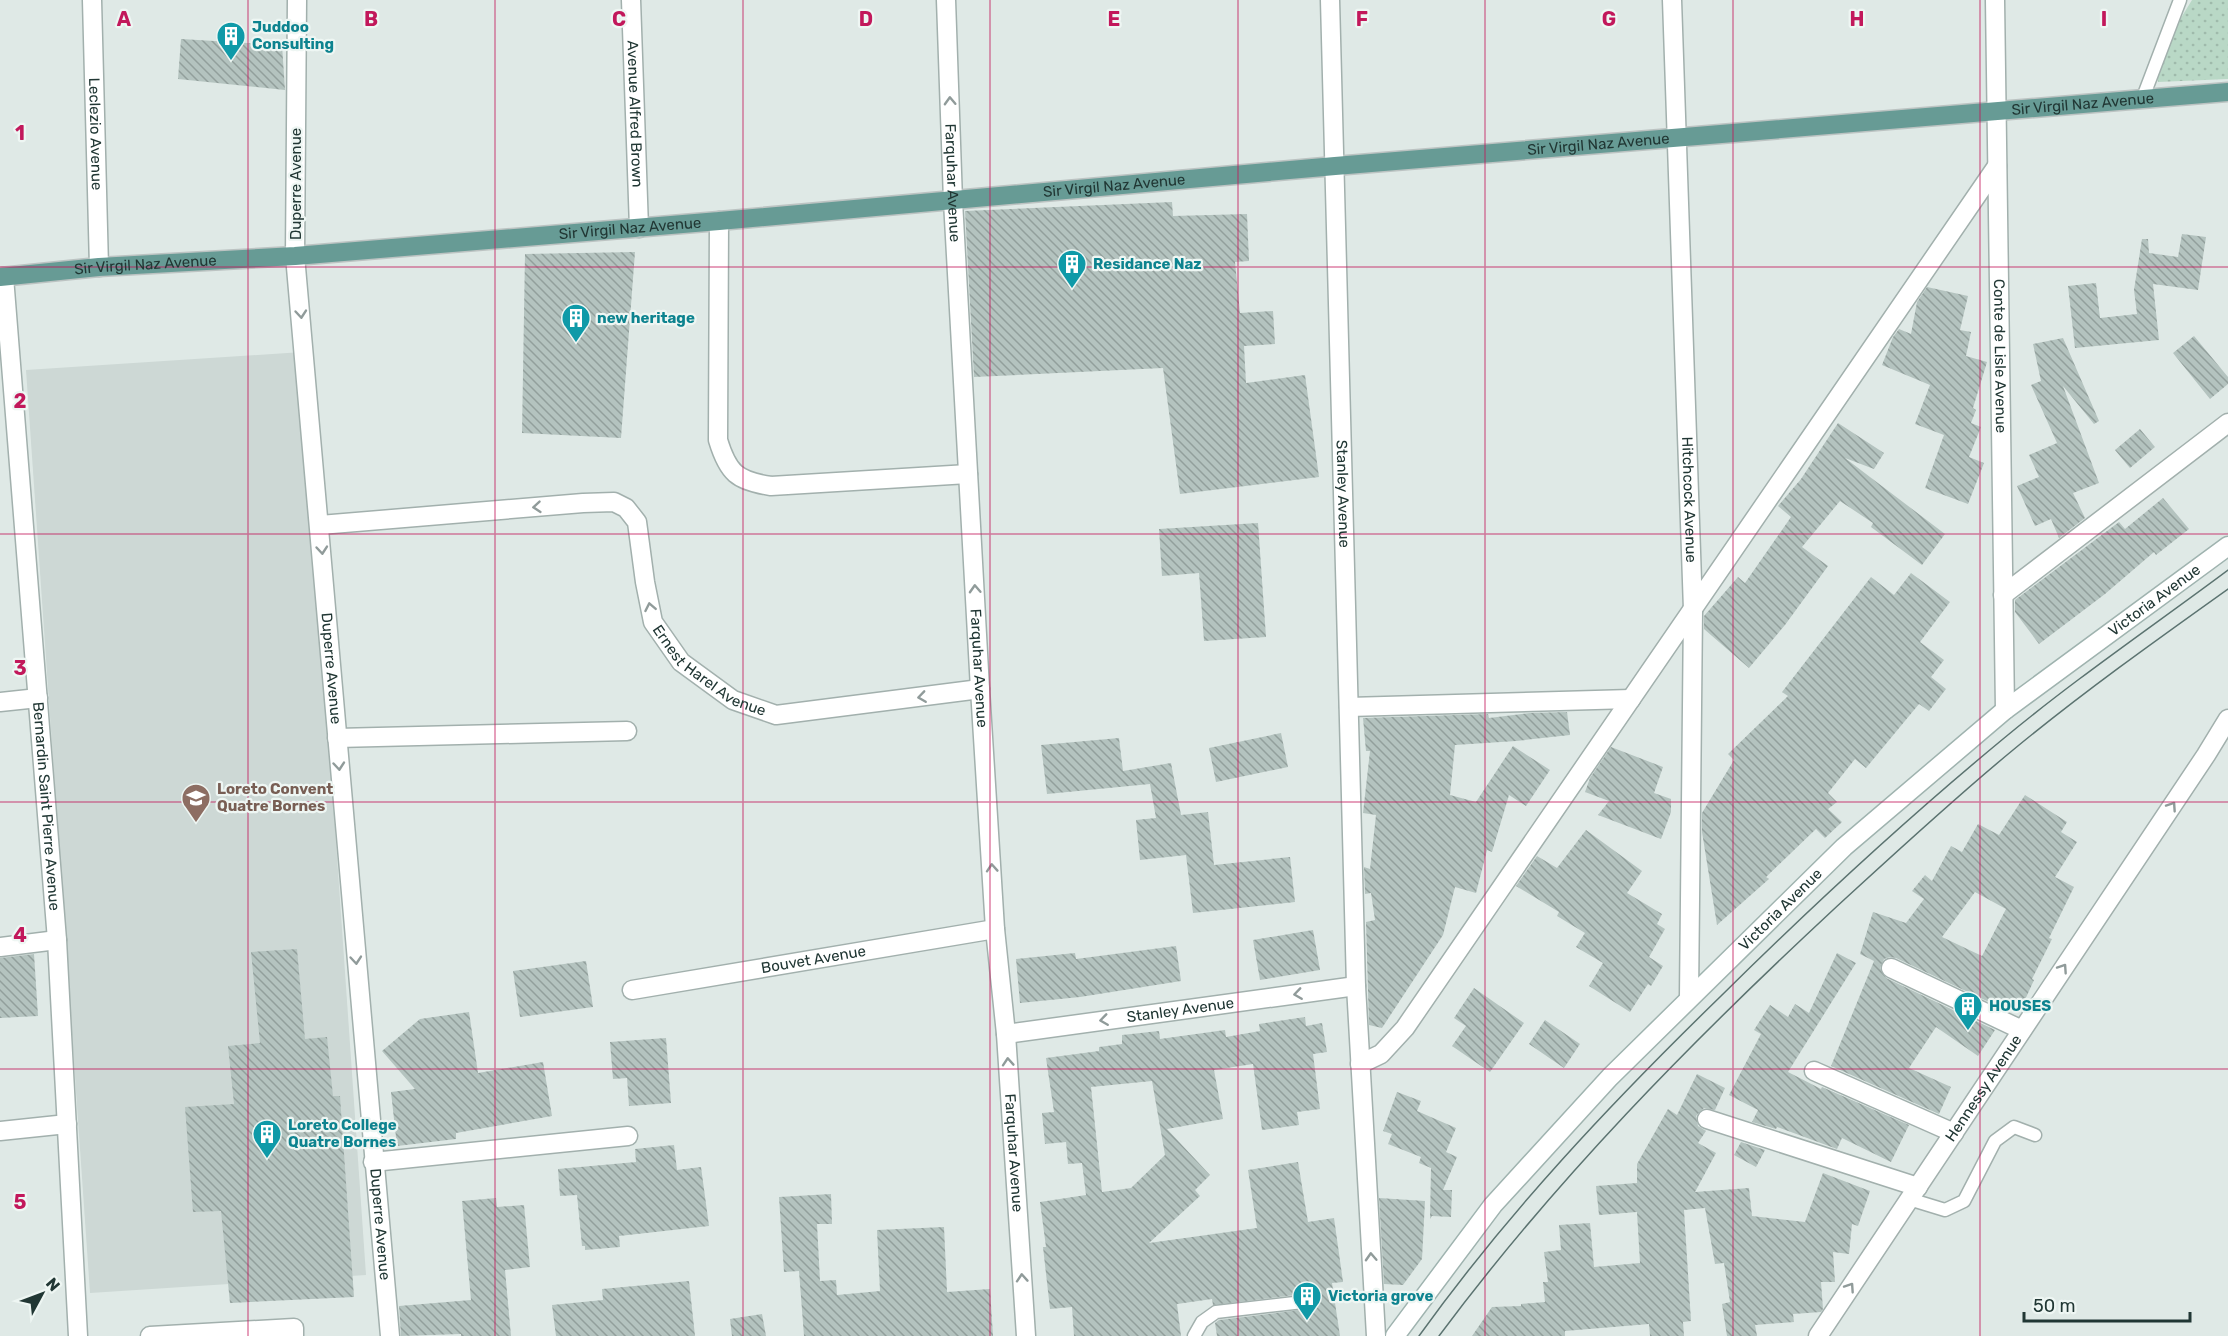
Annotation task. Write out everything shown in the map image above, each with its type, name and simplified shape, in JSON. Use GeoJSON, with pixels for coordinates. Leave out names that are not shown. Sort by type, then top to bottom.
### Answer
{"type":"FeatureCollection","features":[{"type":"Feature","properties":{"kind":"main road","name":"Sir Virgil Naz Avenue"},"geometry":{"type":"LineString","coordinates":[[2,277],[99,267],[295,256],[639,228],[1335,166],[2228,92]]}},
{"type":"Feature","properties":{"kind":"street","name":"Leclezio Avenue"},"geometry":{"type":"LineString","coordinates":[[92,0],[99,267]]}},
{"type":"Feature","properties":{"kind":"street","name":"Duperre Avenue"},"geometry":{"type":"LineString","coordinates":[[297,0],[295,256],[390,1336]]}},
{"type":"Feature","properties":{"kind":"street","name":"Avenue Alfred Brown"},"geometry":{"type":"LineString","coordinates":[[631,0],[639,228]]}},
{"type":"Feature","properties":{"kind":"street","name":"Farquhar Avenue"},"geometry":{"type":"LineString","coordinates":[[946,0],[953,201],[980,689],[995,929],[1006,1034],[1026,1336]]}},
{"type":"Feature","properties":{"kind":"street","name":"Stanley Avenue"},"geometry":{"type":"LineString","coordinates":[[1330,0],[1356,986],[1376,1336]]}},
{"type":"Feature","properties":{"kind":"street","name":"Hitchcock Avenue"},"geometry":{"type":"LineString","coordinates":[[1672,0],[1693,610],[1689,997]]}},
{"type":"Feature","properties":{"kind":"street","name":"Conte de Lisle Avenue"},"geometry":{"type":"LineString","coordinates":[[1995,0],[2005,710]]}},
{"type":"Feature","properties":{"kind":"street"},"geometry":{"type":"LineString","coordinates":[[1360,1064],[1381,1054],[1405,1028],[1996,166]]}},
{"type":"Feature","properties":{"kind":"street"},"geometry":{"type":"LineString","coordinates":[[719,221],[718,440],[724,461],[736,476],[750,483],[771,486],[968,474]]}},
{"type":"Feature","properties":{"kind":"street","name":"Bernardin Saint Pierre Avenue"},"geometry":{"type":"LineString","coordinates":[[2,277],[57,940],[78,1336]]}},
{"type":"Feature","properties":{"kind":"street"},"geometry":{"type":"LineString","coordinates":[[2003,595],[2228,423]]}},
{"type":"Feature","properties":{"kind":"street","name":"Ernest Harel Avenue"},"geometry":{"type":"LineString","coordinates":[[320,525],[614,502],[626,508],[637,522],[653,622],[681,662],[733,700],[776,715],[980,689]]}},
{"type":"Feature","properties":{"kind":"street","name":"Victoria Avenue"},"geometry":{"type":"LineString","coordinates":[[1395,1336],[1493,1205],[1610,1077],[1844,847],[2005,710],[2228,546]]}},
{"type":"Feature","properties":{"kind":"street"},"geometry":{"type":"LineString","coordinates":[[0,702],[38,698]]}},
{"type":"Feature","properties":{"kind":"street"},"geometry":{"type":"LineString","coordinates":[[1348,707],[1631,699]]}},
{"type":"Feature","properties":{"kind":"street","name":"Hennessy Avenue"},"geometry":{"type":"LineString","coordinates":[[1818,1336],[2228,719]]}},
{"type":"Feature","properties":{"kind":"street"},"geometry":{"type":"LineString","coordinates":[[337,738],[627,730]]}},
{"type":"Feature","properties":{"kind":"street","name":"Bouvet Avenue"},"geometry":{"type":"LineString","coordinates":[[632,990],[995,929]]}},
{"type":"Feature","properties":{"kind":"street"},"geometry":{"type":"LineString","coordinates":[[0,947],[57,940]]}},
{"type":"Feature","properties":{"kind":"street"},"geometry":{"type":"LineString","coordinates":[[1891,968],[2022,1030]]}},
{"type":"Feature","properties":{"kind":"street","name":"Stanley Avenue"},"geometry":{"type":"LineString","coordinates":[[1006,1034],[1356,986]]}},
{"type":"Feature","properties":{"kind":"street"},"geometry":{"type":"LineString","coordinates":[[1814,1071],[1954,1132]]}},
{"type":"Feature","properties":{"kind":"street"},"geometry":{"type":"LineString","coordinates":[[1707,1119],[1914,1193]]}},
{"type":"Feature","properties":{"kind":"street"},"geometry":{"type":"LineString","coordinates":[[0,1131],[67,1124]]}},
{"type":"Feature","properties":{"kind":"street"},"geometry":{"type":"LineString","coordinates":[[373,1162],[628,1136]]}},
{"type":"Feature","properties":{"kind":"street"},"geometry":{"type":"LineString","coordinates":[[150,1336],[294,1328],[294,1336]]}},
{"type":"Feature","properties":{"kind":"lane"},"geometry":{"type":"LineString","coordinates":[[2142,100],[2181,0]]}},
{"type":"Feature","properties":{"kind":"lane"},"geometry":{"type":"LineString","coordinates":[[1914,1193],[1945,1210],[1964,1201],[1995,1141],[2014,1127],[2035,1135]]}},
{"type":"Feature","properties":{"kind":"lane"},"geometry":{"type":"LineString","coordinates":[[1194,1336],[1202,1322],[1216,1312],[1303,1302]]}},
{"type":"Feature","properties":{"kind":"shaded area","name":"Loreto Convent Quatre Bornes"},"geometry":{"type":"Polygon","coordinates":[[[302,352],[366,1275],[90,1293],[26,370],[302,352]]]}},
{"type":"Feature","properties":{"kind":"green space"},"geometry":{"type":"Polygon","coordinates":[[[2192,0],[2228,0],[2228,79],[2158,82],[2157,75],[2176,26],[2192,0]]]}},
{"type":"Feature","properties":{"kind":"building","name":"Juddoo Consulting"},"geometry":{"type":"Polygon","coordinates":[[[181,39],[282,45],[285,90],[178,79],[181,39]]]}},
{"type":"Feature","properties":{"kind":"building"},"geometry":{"type":"Polygon","coordinates":[[[1172,202],[1173,216],[1247,214],[1249,261],[1235,262],[1240,313],[1273,311],[1275,344],[1244,346],[1246,383],[1305,375],[1319,477],[1180,494],[1163,368],[974,377],[965,211],[1172,202]]]}},
{"type":"Feature","properties":{"kind":"building"},"geometry":{"type":"Polygon","coordinates":[[[2182,234],[2206,237],[2198,290],[2153,284],[2159,340],[2075,348],[2068,286],[2096,283],[2100,318],[2137,314],[2134,290],[2142,239],[2148,239],[2149,253],[2178,257],[2182,234]]]}},
{"type":"Feature","properties":{"kind":"building","name":"new heritage"},"geometry":{"type":"Polygon","coordinates":[[[635,252],[621,438],[522,433],[525,254],[635,252]]]}},
{"type":"Feature","properties":{"kind":"building"},"geometry":{"type":"Polygon","coordinates":[[[1927,287],[1968,296],[1960,330],[1971,332],[1966,356],[1987,362],[1973,408],[1976,410],[1971,423],[1981,427],[1969,457],[1984,463],[1968,504],[1925,488],[1944,435],[1915,424],[1930,385],[1882,365],[1893,337],[1899,329],[1911,334],[1917,302],[1927,287]]]}},
{"type":"Feature","properties":{"kind":"building"},"geometry":{"type":"Polygon","coordinates":[[[2194,336],[2228,377],[2228,384],[2210,399],[2173,353],[2194,336]]]}},
{"type":"Feature","properties":{"kind":"building"},"geometry":{"type":"Polygon","coordinates":[[[2063,338],[2099,421],[2094,424],[2063,386],[2099,483],[2073,493],[2085,518],[2059,538],[2051,519],[2035,526],[2017,486],[2039,477],[2029,455],[2057,443],[2031,385],[2041,381],[2033,344],[2063,338]]]}},
{"type":"Feature","properties":{"kind":"building"},"geometry":{"type":"Polygon","coordinates":[[[1838,423],[1884,453],[1874,469],[1845,458],[1945,534],[1922,565],[1871,527],[1873,523],[1840,501],[1802,547],[1828,566],[1785,625],[1749,668],[1704,629],[1704,616],[1738,577],[1745,583],[1791,517],[1778,506],[1801,479],[1838,423]]]}},
{"type":"Feature","properties":{"kind":"building"},"geometry":{"type":"Polygon","coordinates":[[[2140,429],[2155,447],[2130,468],[2115,450],[2140,429]]]}},
{"type":"Feature","properties":{"kind":"building"},"geometry":{"type":"Polygon","coordinates":[[[2163,498],[2189,529],[2156,555],[2154,552],[2105,594],[2039,644],[2015,612],[2015,600],[2119,522],[2125,529],[2163,498]]]}},
{"type":"Feature","properties":{"kind":"building"},"geometry":{"type":"Polygon","coordinates":[[[1258,523],[1266,637],[1204,641],[1199,573],[1162,576],[1159,529],[1258,523]]]}},
{"type":"Feature","properties":{"kind":"building"},"geometry":{"type":"Polygon","coordinates":[[[1911,573],[1950,602],[1920,642],[1944,660],[1931,677],[1946,689],[1929,711],[1919,704],[1866,768],[1855,759],[1828,793],[1837,802],[1828,809],[1842,822],[1825,838],[1816,829],[1766,877],[1769,879],[1717,925],[1702,832],[1702,813],[1734,760],[1728,754],[1788,696],[1782,692],[1871,577],[1894,595],[1911,573]]]}},
{"type":"Feature","properties":{"kind":"building"},"geometry":{"type":"Polygon","coordinates":[[[1567,712],[1570,735],[1455,745],[1450,795],[1476,802],[1513,746],[1550,770],[1526,806],[1509,795],[1492,852],[1487,850],[1476,893],[1455,887],[1443,935],[1382,1028],[1369,1025],[1366,922],[1375,920],[1371,893],[1365,894],[1364,867],[1370,869],[1376,815],[1363,813],[1370,751],[1366,751],[1363,718],[1488,714],[1489,718],[1530,713],[1567,712]]]}},
{"type":"Feature","properties":{"kind":"building"},"geometry":{"type":"Polygon","coordinates":[[[1281,733],[1288,767],[1216,782],[1209,748],[1281,733]]]}},
{"type":"Feature","properties":{"kind":"building"},"geometry":{"type":"Polygon","coordinates":[[[1119,738],[1123,771],[1171,763],[1181,815],[1208,812],[1214,865],[1290,857],[1295,902],[1193,913],[1186,855],[1140,860],[1136,820],[1156,818],[1150,784],[1047,794],[1041,745],[1119,738]]]}},
{"type":"Feature","properties":{"kind":"building"},"geometry":{"type":"Polygon","coordinates":[[[1611,747],[1663,767],[1654,793],[1671,799],[1671,812],[1661,839],[1598,815],[1609,801],[1585,792],[1590,778],[1611,747]]]}},
{"type":"Feature","properties":{"kind":"building"},"geometry":{"type":"Polygon","coordinates":[[[2025,795],[2067,822],[2061,832],[2077,842],[2055,877],[2074,887],[2049,938],[2052,939],[2032,979],[2034,980],[2019,1013],[2009,1009],[2008,1011],[1890,957],[1884,959],[1880,968],[1886,978],[1995,1030],[1978,1056],[1936,1027],[1909,1068],[1951,1087],[1939,1114],[1831,1066],[1874,961],[1860,954],[1873,912],[1906,923],[1924,899],[1912,891],[1925,875],[1932,881],[1951,846],[1962,852],[1978,824],[1999,835],[2025,795]],[[1975,892],[1942,937],[1982,956],[2006,909],[1975,892]]]}},
{"type":"Feature","properties":{"kind":"building"},"geometry":{"type":"Polygon","coordinates":[[[1586,830],[1642,871],[1627,893],[1662,914],[1657,924],[1665,929],[1649,957],[1663,966],[1651,986],[1648,984],[1630,1012],[1589,986],[1603,963],[1576,947],[1585,933],[1557,916],[1559,912],[1516,886],[1537,856],[1557,868],[1586,830]]]}},
{"type":"Feature","properties":{"kind":"building"},"geometry":{"type":"Polygon","coordinates":[[[1313,930],[1320,970],[1260,980],[1253,940],[1313,930]]]}},
{"type":"Feature","properties":{"kind":"building"},"geometry":{"type":"Polygon","coordinates":[[[1176,946],[1181,981],[1080,997],[1020,1003],[1016,959],[1075,953],[1076,959],[1176,946]]]}},
{"type":"Feature","properties":{"kind":"building","name":"Loreto College Quatre Bornes"},"geometry":{"type":"Polygon","coordinates":[[[297,949],[305,1039],[327,1037],[333,1096],[340,1096],[354,1297],[230,1303],[221,1211],[193,1212],[185,1107],[234,1104],[228,1046],[260,1043],[251,952],[297,949]]]}},
{"type":"Feature","properties":{"kind":"building"},"geometry":{"type":"Polygon","coordinates":[[[1837,953],[1856,963],[1788,1072],[1821,1089],[1822,1087],[1909,1125],[1891,1162],[1842,1138],[1837,1149],[1777,1127],[1776,1129],[1752,1122],[1758,1110],[1729,1095],[1761,1034],[1754,1030],[1770,1005],[1788,1017],[1795,1004],[1809,1013],[1837,953]]]}},
{"type":"Feature","properties":{"kind":"building"},"geometry":{"type":"Polygon","coordinates":[[[34,954],[38,1016],[0,1018],[0,958],[34,954]]]}},
{"type":"Feature","properties":{"kind":"building"},"geometry":{"type":"Polygon","coordinates":[[[586,961],[593,1007],[520,1017],[513,971],[586,961]]]}},
{"type":"Feature","properties":{"kind":"building"},"geometry":{"type":"Polygon","coordinates":[[[1474,988],[1524,1023],[1490,1072],[1452,1046],[1466,1026],[1454,1018],[1474,988]]]}},
{"type":"Feature","properties":{"kind":"building"},"geometry":{"type":"Polygon","coordinates":[[[469,1012],[478,1073],[543,1062],[552,1116],[456,1133],[456,1139],[397,1146],[391,1092],[415,1089],[382,1051],[420,1019],[469,1012]]]}},
{"type":"Feature","properties":{"kind":"building"},"geometry":{"type":"Polygon","coordinates":[[[1305,1017],[1306,1026],[1322,1023],[1327,1052],[1313,1054],[1320,1109],[1297,1112],[1299,1125],[1262,1130],[1253,1064],[1214,1070],[1223,1119],[1167,1129],[1210,1175],[1195,1190],[1200,1196],[1149,1243],[1257,1228],[1248,1170],[1298,1162],[1308,1222],[1334,1218],[1343,1282],[1332,1283],[1340,1336],[1217,1336],[1215,1323],[1219,1320],[1307,1309],[1311,1300],[1303,1294],[1213,1305],[1212,1299],[1177,1304],[1181,1336],[1074,1336],[1072,1307],[1050,1309],[1040,1202],[1086,1195],[1082,1163],[1068,1164],[1066,1142],[1045,1144],[1042,1113],[1054,1112],[1046,1058],[1099,1051],[1099,1047],[1122,1044],[1122,1035],[1159,1031],[1160,1039],[1225,1030],[1226,1037],[1260,1031],[1259,1024],[1305,1017]],[[1152,1081],[1091,1087],[1102,1192],[1131,1188],[1165,1155],[1152,1081]]]}},
{"type":"Feature","properties":{"kind":"building"},"geometry":{"type":"Polygon","coordinates":[[[1545,1020],[1580,1044],[1564,1068],[1529,1044],[1545,1020]]]}},
{"type":"Feature","properties":{"kind":"building"},"geometry":{"type":"Polygon","coordinates":[[[666,1038],[671,1103],[629,1106],[627,1078],[613,1079],[610,1042],[666,1038]]]}},
{"type":"Feature","properties":{"kind":"building"},"geometry":{"type":"Polygon","coordinates":[[[1697,1074],[1725,1088],[1715,1110],[1704,1108],[1696,1116],[1698,1126],[1706,1131],[1698,1143],[1716,1153],[1695,1192],[1749,1188],[1752,1216],[1805,1222],[1823,1173],[1870,1191],[1858,1226],[1852,1224],[1849,1254],[1833,1252],[1835,1282],[1821,1282],[1823,1309],[1821,1312],[1793,1314],[1794,1322],[1755,1325],[1757,1336],[1727,1336],[1722,1304],[1730,1302],[1724,1263],[1715,1264],[1705,1208],[1684,1210],[1691,1321],[1683,1322],[1684,1336],[1650,1336],[1649,1324],[1565,1331],[1565,1336],[1472,1336],[1492,1307],[1545,1302],[1543,1282],[1548,1282],[1544,1252],[1561,1250],[1559,1225],[1590,1223],[1594,1267],[1640,1263],[1637,1212],[1599,1215],[1596,1186],[1637,1183],[1637,1164],[1668,1109],[1677,1115],[1697,1074]]]}},
{"type":"Feature","properties":{"kind":"building"},"geometry":{"type":"Polygon","coordinates":[[[1397,1092],[1421,1101],[1417,1111],[1456,1128],[1446,1152],[1457,1157],[1443,1190],[1452,1190],[1451,1217],[1432,1216],[1430,1219],[1431,1168],[1419,1163],[1421,1157],[1388,1144],[1392,1134],[1383,1131],[1397,1092]]]}},
{"type":"Feature","properties":{"kind":"building"},"geometry":{"type":"Polygon","coordinates":[[[1741,1142],[1765,1150],[1756,1167],[1734,1155],[1741,1142]]]}},
{"type":"Feature","properties":{"kind":"building"},"geometry":{"type":"Polygon","coordinates":[[[674,1145],[677,1170],[701,1167],[709,1226],[619,1236],[620,1247],[585,1250],[585,1246],[582,1246],[577,1195],[560,1196],[558,1169],[636,1162],[635,1149],[674,1145]]]}},
{"type":"Feature","properties":{"kind":"building"},"geometry":{"type":"Polygon","coordinates":[[[831,1194],[832,1224],[817,1224],[820,1281],[836,1280],[837,1295],[880,1291],[877,1230],[944,1227],[947,1292],[990,1289],[993,1336],[804,1336],[799,1271],[784,1272],[779,1197],[831,1194]]]}},
{"type":"Feature","properties":{"kind":"building"},"geometry":{"type":"Polygon","coordinates":[[[496,1198],[497,1207],[524,1205],[530,1267],[505,1270],[511,1336],[461,1336],[461,1334],[401,1336],[399,1306],[471,1300],[462,1201],[496,1198]]]}},
{"type":"Feature","properties":{"kind":"building"},"geometry":{"type":"Polygon","coordinates":[[[1379,1198],[1425,1201],[1422,1259],[1403,1285],[1384,1284],[1379,1198]]]}},
{"type":"Feature","properties":{"kind":"building"},"geometry":{"type":"Polygon","coordinates":[[[689,1281],[695,1336],[556,1336],[552,1305],[603,1300],[602,1289],[689,1281]]]}},
{"type":"Feature","properties":{"kind":"building"},"geometry":{"type":"Polygon","coordinates":[[[762,1314],[766,1336],[732,1336],[730,1319],[762,1314]]]}},
{"type":"Feature","properties":{"kind":"tram line"},"geometry":{"type":"LineString","coordinates":[[1419,1336],[1488,1245],[1562,1159],[1640,1076],[1789,930],[1894,832],[2003,739],[2086,674],[2228,570]]}},
{"type":"Feature","properties":{"kind":"tram line"},"geometry":{"type":"LineString","coordinates":[[1439,1336],[1483,1278],[1577,1167],[1626,1114],[1780,960],[1922,829],[2013,750],[2092,688],[2228,589]]}},
{"type":"Feature","properties":{"kind":"place","name":"Juddoo Consulting"},"geometry":{"type":"Point","coordinates":[231,62]}},
{"type":"Feature","properties":{"kind":"place","name":"Residance Naz"},"geometry":{"type":"Point","coordinates":[1072,290]}},
{"type":"Feature","properties":{"kind":"place","name":"new heritage"},"geometry":{"type":"Point","coordinates":[576,344]}},
{"type":"Feature","properties":{"kind":"place","name":"Loreto Convent Quatre Bornes"},"geometry":{"type":"Point","coordinates":[196,824]}},
{"type":"Feature","properties":{"kind":"place","name":"HOUSES"},"geometry":{"type":"Point","coordinates":[1968,1032]}},
{"type":"Feature","properties":{"kind":"place","name":"Loreto College Quatre Bornes"},"geometry":{"type":"Point","coordinates":[267,1160]}},
{"type":"Feature","properties":{"kind":"place","name":"Victoria grove"},"geometry":{"type":"Point","coordinates":[1307,1322]}}]}
